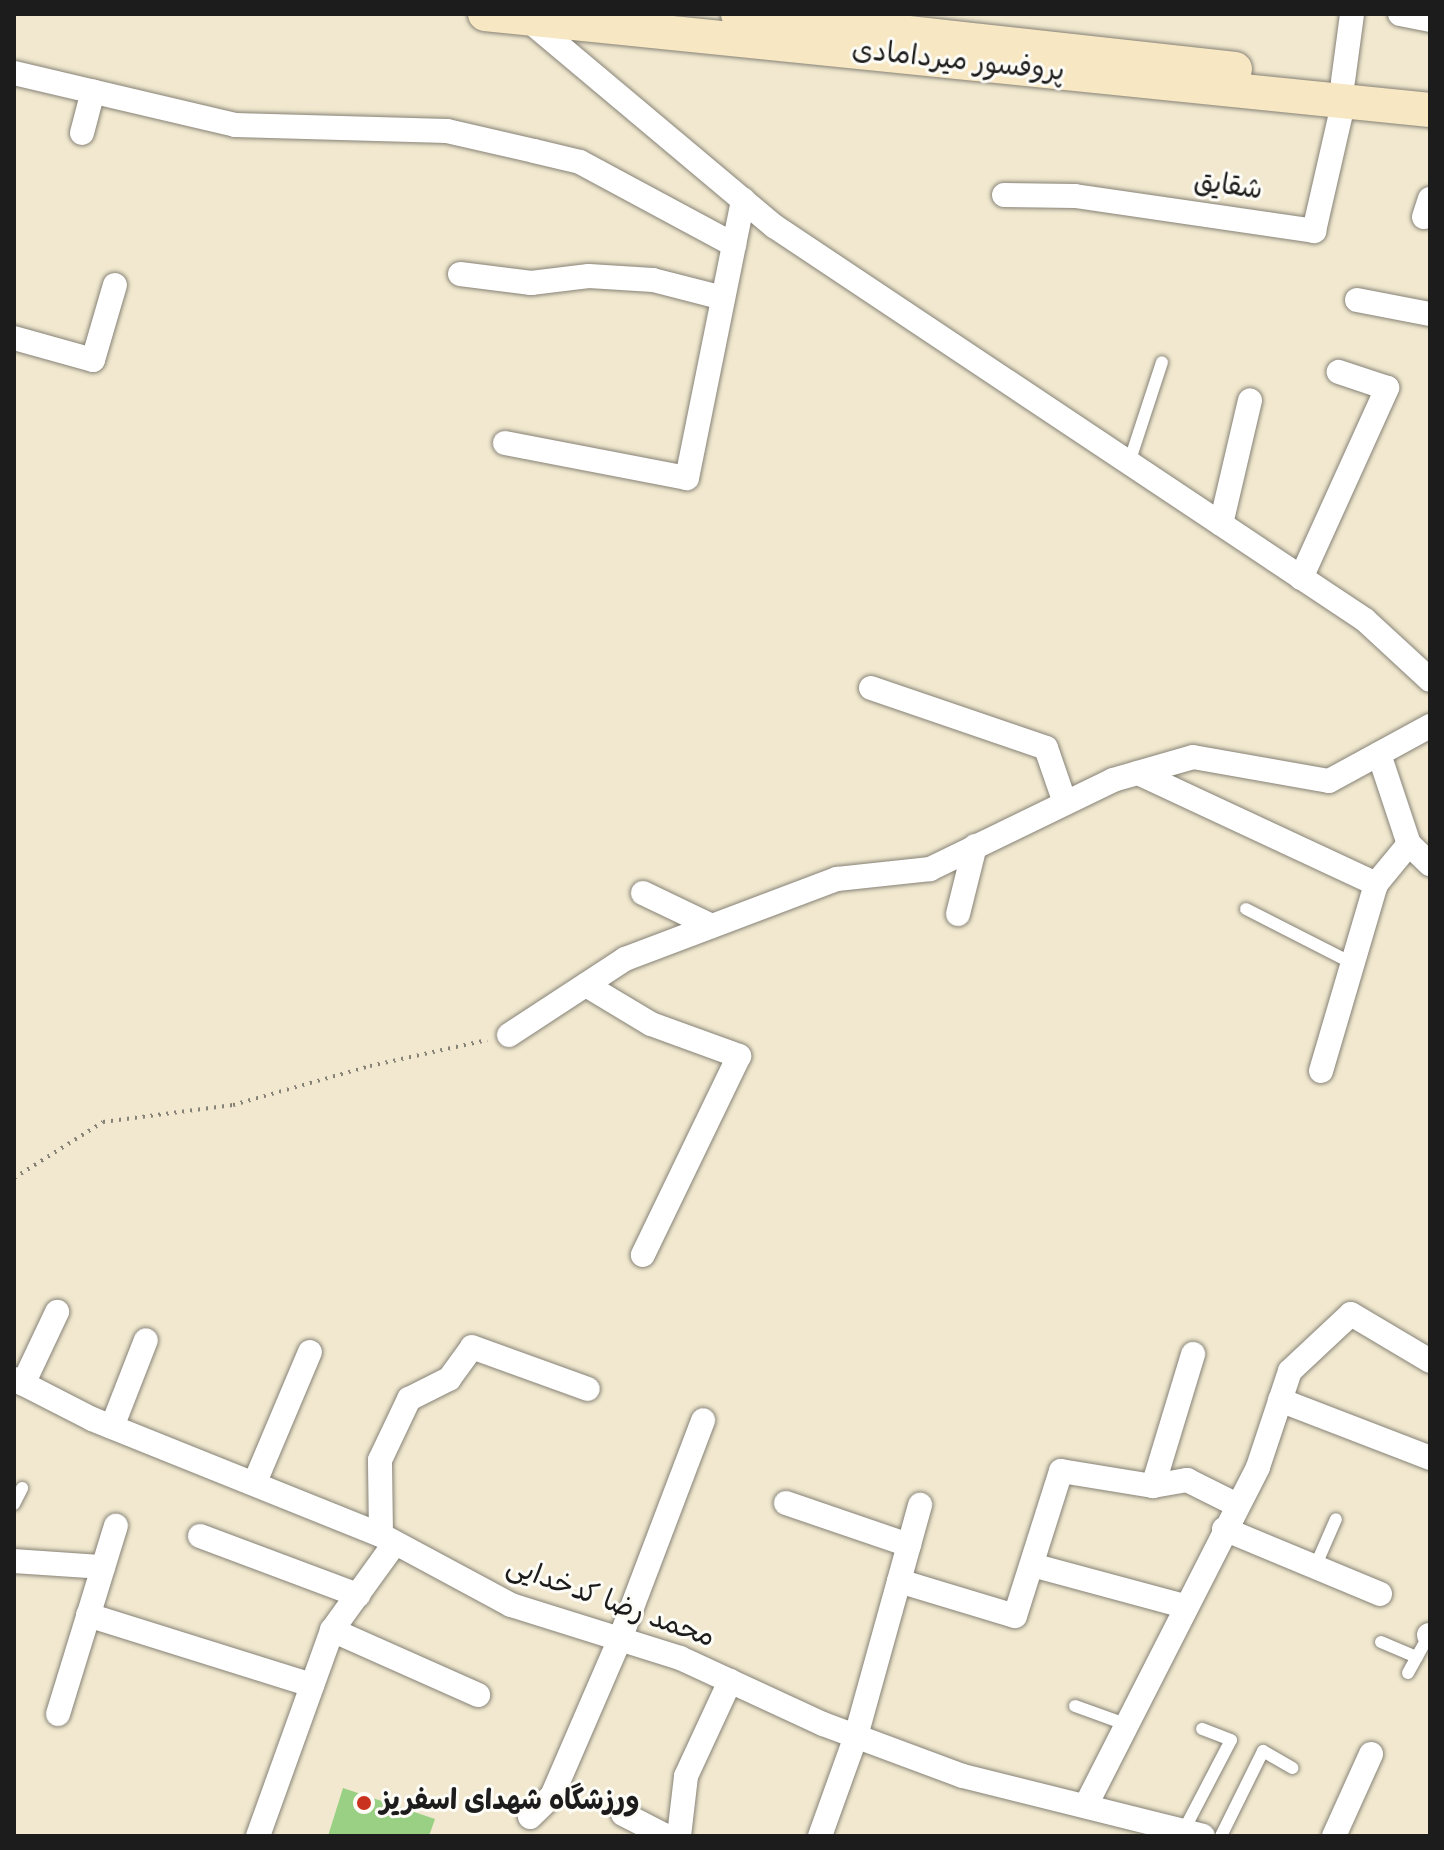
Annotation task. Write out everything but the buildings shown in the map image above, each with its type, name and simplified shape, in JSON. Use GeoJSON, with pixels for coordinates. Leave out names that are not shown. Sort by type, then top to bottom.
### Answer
{"type":"FeatureCollection","features":[{"type":"Feature","properties":{"kind":"main road","name":"پروفسور میردامادی"},"geometry":{"type":"LineString","coordinates":[[485,14],[1343,92],[1430,92]]}},
{"type":"Feature","properties":{"kind":"main road","name":"پروفسور میردامادی"},"geometry":{"type":"LineString","coordinates":[[738,14],[1343,92],[1430,110]]}},
{"type":"Feature","properties":{"kind":"street"},"geometry":{"type":"LineString","coordinates":[[1343,92],[1352,14]]}},
{"type":"Feature","properties":{"kind":"street"},"geometry":{"type":"LineString","coordinates":[[1400,14],[1430,20]]}},
{"type":"Feature","properties":{"kind":"street"},"geometry":{"type":"LineString","coordinates":[[526,18],[743,200],[1365,620],[1430,680]]}},
{"type":"Feature","properties":{"kind":"street"},"geometry":{"type":"LineString","coordinates":[[14,73],[235,125],[447,131],[534,151],[580,162],[734,245]]}},
{"type":"Feature","properties":{"kind":"street"},"geometry":{"type":"LineString","coordinates":[[82,133],[93,91]]}},
{"type":"Feature","properties":{"kind":"street","name":"شقایق"},"geometry":{"type":"LineString","coordinates":[[1004,195],[1075,196],[1314,231],[1343,92]]}},
{"type":"Feature","properties":{"kind":"street"},"geometry":{"type":"LineString","coordinates":[[505,443],[687,478],[743,200]]}},
{"type":"Feature","properties":{"kind":"street"},"geometry":{"type":"LineString","coordinates":[[460,274],[531,283],[589,276],[653,280],[723,298]]}},
{"type":"Feature","properties":{"kind":"street"},"geometry":{"type":"LineString","coordinates":[[14,338],[93,360],[115,285]]}},
{"type":"Feature","properties":{"kind":"street"},"geometry":{"type":"LineString","coordinates":[[1357,300],[1430,314]]}},
{"type":"Feature","properties":{"kind":"street"},"geometry":{"type":"LineString","coordinates":[[1301,578],[1387,388],[1339,372]]}},
{"type":"Feature","properties":{"kind":"street"},"geometry":{"type":"LineString","coordinates":[[1221,524],[1250,400]]}},
{"type":"Feature","properties":{"kind":"street"},"geometry":{"type":"LineString","coordinates":[[871,688],[1046,748],[1065,803]]}},
{"type":"Feature","properties":{"kind":"street"},"geometry":{"type":"LineString","coordinates":[[509,1035],[625,959],[837,879],[930,869],[1065,803],[1138,773],[1193,757],[1329,781],[1430,726]]}},
{"type":"Feature","properties":{"kind":"street"},"geometry":{"type":"LineString","coordinates":[[1379,754],[1409,844],[1430,864]]}},
{"type":"Feature","properties":{"kind":"street"},"geometry":{"type":"LineString","coordinates":[[1138,773],[1376,884]]}},
{"type":"Feature","properties":{"kind":"street"},"geometry":{"type":"LineString","coordinates":[[1321,1071],[1350,962],[1376,884],[1409,844]]}},
{"type":"Feature","properties":{"kind":"street"},"geometry":{"type":"LineString","coordinates":[[958,914],[975,846]]}},
{"type":"Feature","properties":{"kind":"street"},"geometry":{"type":"LineString","coordinates":[[643,893],[712,926]]}},
{"type":"Feature","properties":{"kind":"street"},"geometry":{"type":"LineString","coordinates":[[586,985],[651,1024],[739,1056],[643,1255]]}},
{"type":"Feature","properties":{"kind":"street"},"geometry":{"type":"LineString","coordinates":[[18,1382],[57,1312]]}},
{"type":"Feature","properties":{"kind":"street"},"geometry":{"type":"LineString","coordinates":[[1086,1805],[1184,1606],[1258,1467],[1290,1371],[1351,1314],[1430,1361]]}},
{"type":"Feature","properties":{"kind":"street"},"geometry":{"type":"LineString","coordinates":[[112,1427],[146,1340]]}},
{"type":"Feature","properties":{"kind":"street"},"geometry":{"type":"LineString","coordinates":[[258,1836],[332,1630],[358,1595],[388,1539],[380,1460],[409,1399],[449,1379],[472,1347],[588,1389]]}},
{"type":"Feature","properties":{"kind":"street"},"geometry":{"type":"LineString","coordinates":[[255,1482],[310,1352]]}},
{"type":"Feature","properties":{"kind":"street"},"geometry":{"type":"LineString","coordinates":[[1153,1486],[1193,1354]]}},
{"type":"Feature","properties":{"kind":"street","name":"محمد رضا کدخدایی"},"geometry":{"type":"LineString","coordinates":[[18,1382],[112,1427],[255,1482],[388,1539],[511,1605],[620,1639],[730,1681],[856,1736],[963,1776],[1086,1805],[1141,1827],[1194,1832]]}},
{"type":"Feature","properties":{"kind":"street"},"geometry":{"type":"LineString","coordinates":[[1280,1400],[1430,1458]]}},
{"type":"Feature","properties":{"kind":"street"},"geometry":{"type":"LineString","coordinates":[[530,1817],[552,1796],[620,1639],[703,1420]]}},
{"type":"Feature","properties":{"kind":"street"},"geometry":{"type":"LineString","coordinates":[[899,1581],[1015,1616],[1061,1471],[1153,1486],[1187,1480],[1237,1505]]}},
{"type":"Feature","properties":{"kind":"street"},"geometry":{"type":"LineString","coordinates":[[786,1503],[909,1545]]}},
{"type":"Feature","properties":{"kind":"street"},"geometry":{"type":"LineString","coordinates":[[820,1836],[856,1736],[920,1505]]}},
{"type":"Feature","properties":{"kind":"street"},"geometry":{"type":"LineString","coordinates":[[58,1714],[116,1526]]}},
{"type":"Feature","properties":{"kind":"street"},"geometry":{"type":"LineString","coordinates":[[1224,1529],[1380,1594]]}},
{"type":"Feature","properties":{"kind":"street"},"geometry":{"type":"LineString","coordinates":[[200,1536],[358,1595]]}},
{"type":"Feature","properties":{"kind":"street"},"geometry":{"type":"LineString","coordinates":[[14,1561],[103,1567]]}},
{"type":"Feature","properties":{"kind":"street"},"geometry":{"type":"LineString","coordinates":[[1032,1565],[1184,1606]]}},
{"type":"Feature","properties":{"kind":"street"},"geometry":{"type":"LineString","coordinates":[[88,1615],[312,1685]]}},
{"type":"Feature","properties":{"kind":"street"},"geometry":{"type":"LineString","coordinates":[[332,1630],[478,1695]]}},
{"type":"Feature","properties":{"kind":"street"},"geometry":{"type":"LineString","coordinates":[[679,1836],[686,1776],[730,1681]]}},
{"type":"Feature","properties":{"kind":"street"},"geometry":{"type":"LineString","coordinates":[[1334,1836],[1371,1754]]}},
{"type":"Feature","properties":{"kind":"street"},"geometry":{"type":"LineString","coordinates":[[623,1814],[666,1836]]}},
{"type":"Feature","properties":{"kind":"lane"},"geometry":{"type":"LineString","coordinates":[[1129,463],[1162,362]]}},
{"type":"Feature","properties":{"kind":"lane"},"geometry":{"type":"LineString","coordinates":[[1246,909],[1350,962]]}},
{"type":"Feature","properties":{"kind":"lane"},"geometry":{"type":"LineString","coordinates":[[14,1504],[22,1488]]}},
{"type":"Feature","properties":{"kind":"lane"},"geometry":{"type":"LineString","coordinates":[[1315,1567],[1336,1519]]}},
{"type":"Feature","properties":{"kind":"lane"},"geometry":{"type":"LineString","coordinates":[[1381,1642],[1425,1643],[1408,1673]]}},
{"type":"Feature","properties":{"kind":"lane"},"geometry":{"type":"LineString","coordinates":[[1075,1706],[1125,1724]]}},
{"type":"Feature","properties":{"kind":"lane"},"geometry":{"type":"LineString","coordinates":[[1194,1832],[1231,1740],[1202,1729]]}},
{"type":"Feature","properties":{"kind":"lane"},"geometry":{"type":"LineString","coordinates":[[1221,1836],[1263,1751],[1293,1768]]}},
{"type":"Feature","properties":{"kind":"path"},"geometry":{"type":"LineString","coordinates":[[14,1178],[103,1122],[233,1105],[370,1066],[509,1035]]}},
{"type":"Feature","properties":{"kind":"green space","name":"ورزشگاه شهدای اسفریز"},"geometry":{"type":"Polygon","coordinates":[[[343,1788],[435,1819],[429,1836],[328,1836],[343,1788]]]}},
{"type":"Feature","properties":{"kind":"place","name":"ورزشگاه شهدای اسفریز"},"geometry":{"type":"Point","coordinates":[364,1803]}}]}
